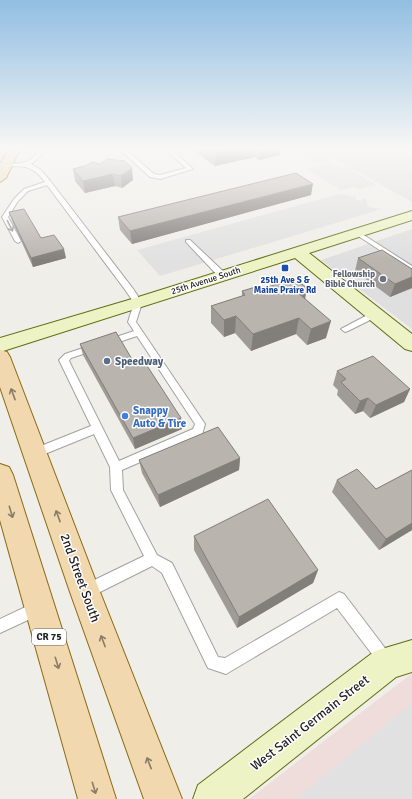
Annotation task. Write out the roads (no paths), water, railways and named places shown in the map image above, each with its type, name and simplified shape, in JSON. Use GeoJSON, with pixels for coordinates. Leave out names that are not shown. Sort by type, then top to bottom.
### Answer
{"type":"FeatureCollection","features":[{"type":"Feature","properties":{"kind":"main road","name":"2nd Street South"},"geometry":{"type":"LineString","coordinates":[[0,356],[85,592],[163,799]]}},
{"type":"Feature","properties":{"kind":"main road","name":"CR 75"},"geometry":{"type":"LineString","coordinates":[[0,475],[97,799]]}},
{"type":"Feature","properties":{"kind":"street","name":"25th Avenue South"},"geometry":{"type":"LineString","coordinates":[[0,345],[138,303],[412,215]]}},
{"type":"Feature","properties":{"kind":"street"},"geometry":{"type":"LineString","coordinates":[[298,252],[412,344]]}},
{"type":"Feature","properties":{"kind":"street","name":"West Saint Germain Street"},"geometry":{"type":"LineString","coordinates":[[212,799],[399,659]]}},
{"type":"Feature","properties":{"kind":"lane"},"geometry":{"type":"LineString","coordinates":[[18,241],[5,217],[10,213],[16,200],[26,190],[38,186]]}},
{"type":"Feature","properties":{"kind":"lane"},"geometry":{"type":"LineString","coordinates":[[51,186],[130,290],[138,303],[132,322],[200,424],[198,432],[116,468]]}},
{"type":"Feature","properties":{"kind":"lane"},"geometry":{"type":"LineString","coordinates":[[357,233],[412,269]]}},
{"type":"Feature","properties":{"kind":"lane"},"geometry":{"type":"LineString","coordinates":[[188,241],[223,276]]}},
{"type":"Feature","properties":{"kind":"lane"},"geometry":{"type":"LineString","coordinates":[[345,329],[375,314]]}},
{"type":"Feature","properties":{"kind":"lane"},"geometry":{"type":"LineString","coordinates":[[138,332],[68,356],[64,360],[116,468],[117,490],[152,559],[167,568],[213,663],[226,666],[339,599],[399,659]]}},
{"type":"Feature","properties":{"kind":"lane"},"geometry":{"type":"LineString","coordinates":[[35,453],[97,428]]}},
{"type":"Feature","properties":{"kind":"lane"},"geometry":{"type":"LineString","coordinates":[[85,592],[152,559]]}},
{"type":"Feature","properties":{"kind":"lane"},"geometry":{"type":"LineString","coordinates":[[0,626],[40,607]]}},
{"type":"Feature","properties":{"kind":"place","name":"25th Ave S & Maine Praire Rd"},"geometry":{"type":"Point","coordinates":[285,268]}},
{"type":"Feature","properties":{"kind":"place","name":"Fellowship Bible Church"},"geometry":{"type":"Point","coordinates":[383,279]}},
{"type":"Feature","properties":{"kind":"place","name":"Speedway"},"geometry":{"type":"Point","coordinates":[107,361]}},
{"type":"Feature","properties":{"kind":"place","name":"Snappy Auto & Tire"},"geometry":{"type":"Point","coordinates":[125,416]}}]}
